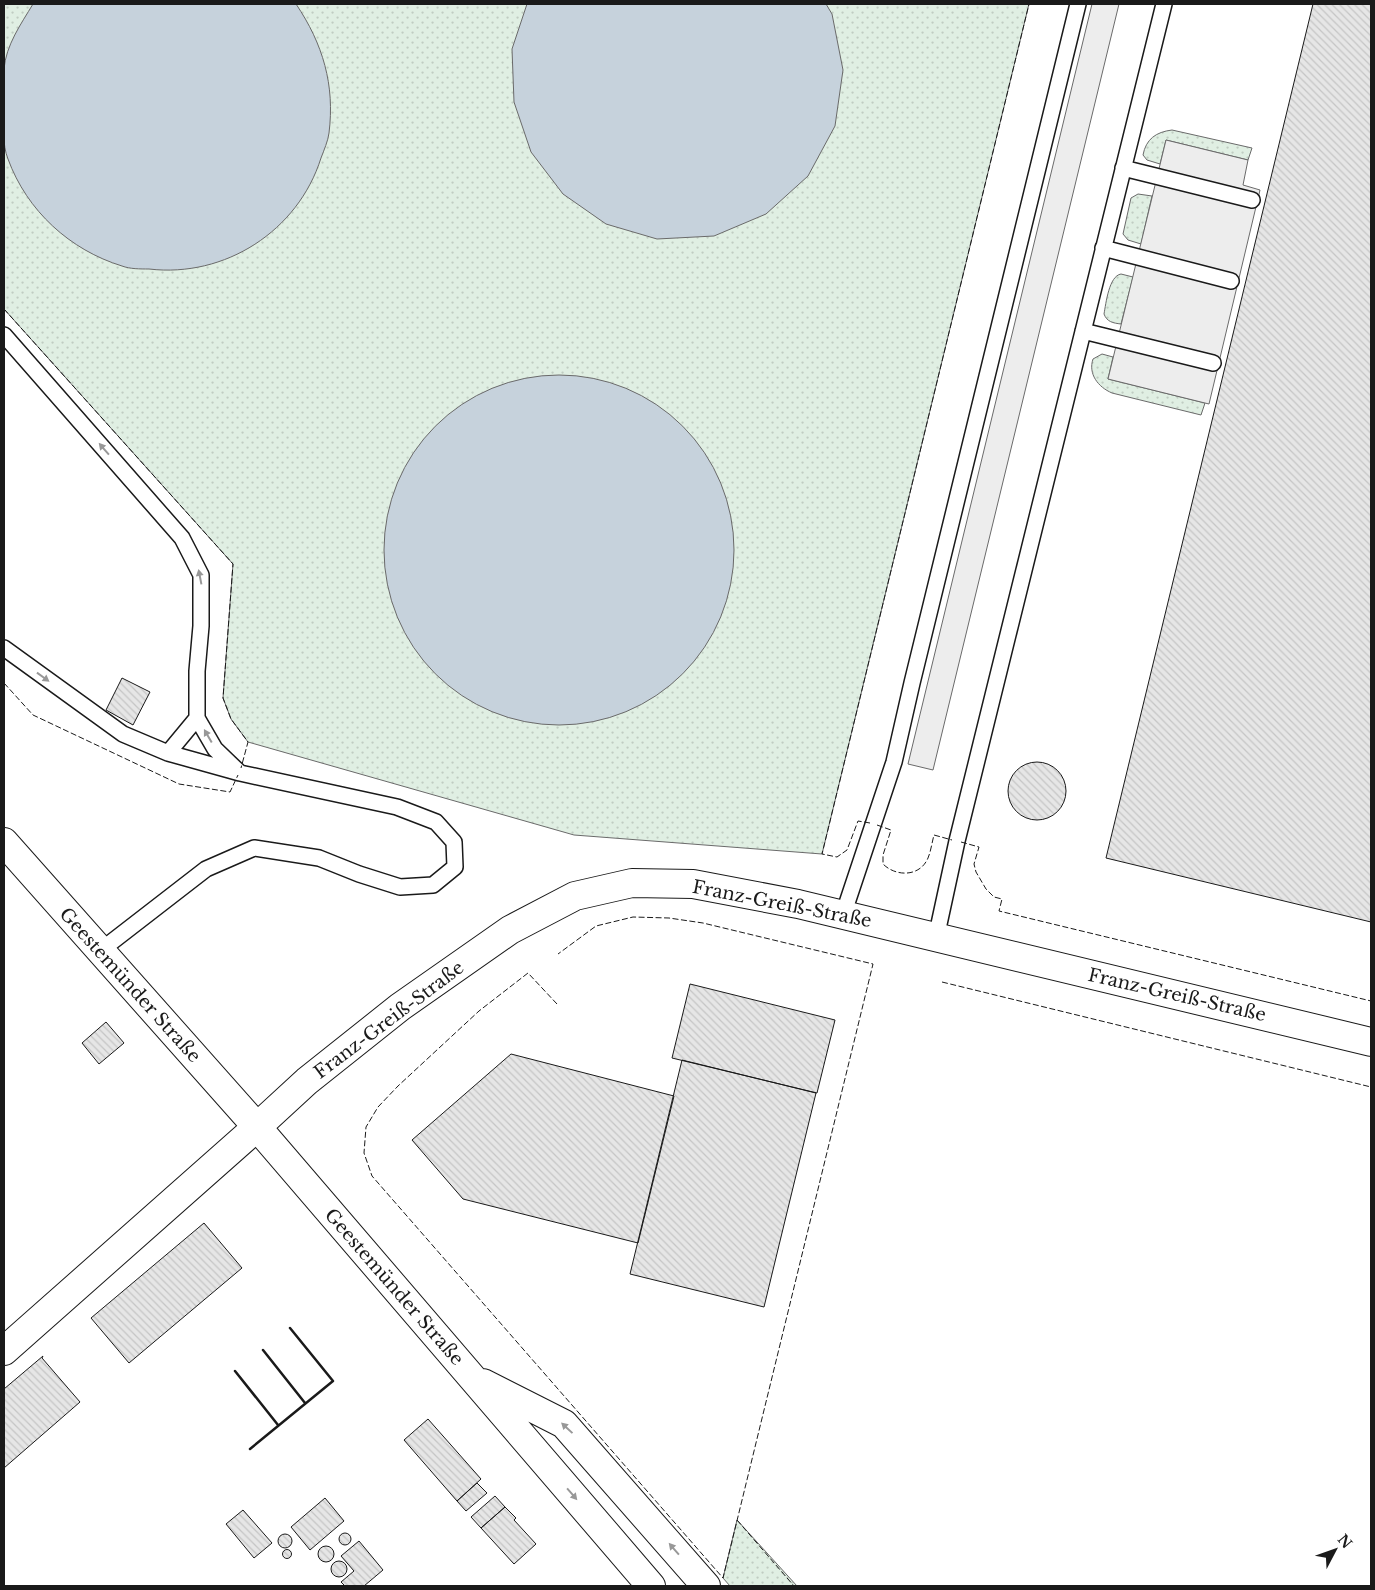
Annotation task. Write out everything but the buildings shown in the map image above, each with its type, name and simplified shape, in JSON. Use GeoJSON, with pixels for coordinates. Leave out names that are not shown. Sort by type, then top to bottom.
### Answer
{"type":"FeatureCollection","features":[{"type":"Feature","properties":{"kind":"street","name":"Geestemünder Straße"},"geometry":{"type":"LineString","coordinates":[[4,842],[257,1127],[651,1586]]}},
{"type":"Feature","properties":{"kind":"street","name":"Franz-Greiß-Straße"},"geometry":{"type":"LineString","coordinates":[[257,1127],[307,1081],[400,1007],[510,930],[574,896],[632,883],[692,884],[798,904],[1371,1042]]}},
{"type":"Feature","properties":{"kind":"street"},"geometry":{"type":"LineString","coordinates":[[4,1351],[257,1127]]}},
{"type":"Feature","properties":{"kind":"street","name":"Geestemünder Straße"},"geometry":{"type":"LineString","coordinates":[[472,1378],[564,1424],[706,1586]]}},
{"type":"Feature","properties":{"kind":"lane"},"geometry":{"type":"LineString","coordinates":[[843,915],[894,762],[1078,4]]}},
{"type":"Feature","properties":{"kind":"lane"},"geometry":{"type":"LineString","coordinates":[[936,938],[957,841],[1164,4]]}},
{"type":"Feature","properties":{"kind":"lane"},"geometry":{"type":"LineString","coordinates":[[1122,168],[1252,200]]}},
{"type":"Feature","properties":{"kind":"lane"},"geometry":{"type":"LineString","coordinates":[[1103,248],[1231,281]]}},
{"type":"Feature","properties":{"kind":"lane"},"geometry":{"type":"LineString","coordinates":[[1082,332],[1213,363]]}},
{"type":"Feature","properties":{"kind":"lane"},"geometry":{"type":"LineString","coordinates":[[4,335],[182,538],[201,575],[197,718],[215,749],[240,773]]}},
{"type":"Feature","properties":{"kind":"lane"},"geometry":{"type":"LineString","coordinates":[[4,648],[123,734],[168,753],[240,773],[397,807],[436,822],[454,842],[455,867],[433,885],[400,887],[359,874],[319,858],[254,848],[206,869],[100,951]]}},
{"type":"Feature","properties":{"kind":"lane"},"geometry":{"type":"LineString","coordinates":[[168,753],[197,718]]}},
{"type":"Feature","properties":{"kind":"green space"},"geometry":{"type":"Polygon","coordinates":[[[4,4],[1029,4],[822,854],[574,835],[248,742],[231,719],[223,698],[233,564],[4,309],[4,4]]]}},
{"type":"Feature","properties":{"kind":"green space"},"geometry":{"type":"Polygon","coordinates":[[[1172,130],[1252,148],[1248,160],[1166,140],[1160,164],[1147,160],[1143,155],[1149,141],[1161,132],[1172,130]]]}},
{"type":"Feature","properties":{"kind":"green space"},"geometry":{"type":"Polygon","coordinates":[[[1138,194],[1152,196],[1141,244],[1128,240],[1123,234],[1131,198],[1138,194]]]}},
{"type":"Feature","properties":{"kind":"green space"},"geometry":{"type":"Polygon","coordinates":[[[1121,274],[1133,277],[1121,324],[1111,322],[1104,314],[1111,285],[1117,276],[1121,274]]]}},
{"type":"Feature","properties":{"kind":"green space"},"geometry":{"type":"Polygon","coordinates":[[[1102,354],[1113,357],[1108,379],[1205,403],[1201,415],[1112,393],[1102,387],[1093,375],[1092,365],[1093,359],[1102,354]]]}},
{"type":"Feature","properties":{"kind":"green space"},"geometry":{"type":"Polygon","coordinates":[[[737,1520],[797,1586],[730,1586],[723,1578],[737,1520]]]}},
{"type":"Feature","properties":{"kind":"shaded area"},"geometry":{"type":"Polygon","coordinates":[[[33,4],[296,4],[313,34],[325,66],[330,98],[330,115],[328,136],[323,152],[310,184],[295,207],[277,228],[255,244],[231,257],[205,266],[177,270],[125,267],[103,259],[68,239],[39,211],[27,195],[16,178],[5,147],[5,60],[15,35],[33,4]]]}},
{"type":"Feature","properties":{"kind":"shaded area"},"geometry":{"type":"Polygon","coordinates":[[[527,4],[826,4],[832,14],[843,70],[835,126],[808,176],[766,214],[714,236],[657,239],[606,224],[563,194],[531,152],[514,102],[512,49],[527,4]]]}},
{"type":"Feature","properties":{"kind":"shaded area"},"geometry":{"type":"Polygon","coordinates":[[[1092,4],[1119,4],[933,770],[908,764],[1092,4]]]}},
{"type":"Feature","properties":{"kind":"shaded area"},"geometry":{"type":"Polygon","coordinates":[[[1166,140],[1248,160],[1243,185],[1260,190],[1209,404],[1108,379],[1166,140]]]}},
{"type":"Feature","properties":{"kind":"shaded area"},"geometry":{"type":"Polygon","coordinates":[[[559,375],[593,378],[626,388],[656,404],[683,426],[705,453],[721,483],[731,516],[734,550],[731,584],[721,617],[705,647],[683,674],[656,696],[626,712],[593,722],[559,725],[525,722],[492,712],[462,696],[435,674],[413,647],[397,617],[387,584],[384,550],[387,516],[397,483],[413,453],[435,426],[462,404],[492,388],[525,378],[559,375]]]}},
{"type":"Feature","properties":{"kind":"fence"},"geometry":{"type":"LineString","coordinates":[[870,823],[858,821],[847,850],[837,857],[822,854],[1029,4]]}},
{"type":"Feature","properties":{"kind":"fence"},"geometry":{"type":"LineString","coordinates":[[4,309],[233,564],[223,698],[231,719],[248,742],[241,768]]}},
{"type":"Feature","properties":{"kind":"fence"},"geometry":{"type":"LineString","coordinates":[[4,683],[33,715],[179,784],[230,792],[238,775]]}},
{"type":"Feature","properties":{"kind":"fence"},"geometry":{"type":"LineString","coordinates":[[877,825],[891,830],[883,855],[883,864],[901,873],[914,872],[924,864],[929,855],[934,835],[952,840]]}},
{"type":"Feature","properties":{"kind":"fence"},"geometry":{"type":"LineString","coordinates":[[961,842],[979,847],[974,864],[976,872],[986,889],[994,897],[1002,899],[999,911],[1371,1001]]}},
{"type":"Feature","properties":{"kind":"fence"},"geometry":{"type":"LineString","coordinates":[[557,1004],[528,973],[479,1011],[378,1107],[366,1127],[364,1153],[372,1176],[723,1578],[873,964],[703,923],[669,918],[633,917],[596,926],[558,954]]}},
{"type":"Feature","properties":{"kind":"fence"},"geometry":{"type":"LineString","coordinates":[[942,982],[1371,1087]]}},
{"type":"Feature","properties":{"kind":"fence"},"geometry":{"type":"LineString","coordinates":[[737,1520],[794,1586]]}},
{"type":"Feature","properties":{"kind":"wall"},"geometry":{"type":"LineString","coordinates":[[250,1449],[333,1381],[290,1328]]}},
{"type":"Feature","properties":{"kind":"wall"},"geometry":{"type":"LineString","coordinates":[[263,1350],[305,1403]]}},
{"type":"Feature","properties":{"kind":"wall"},"geometry":{"type":"LineString","coordinates":[[235,1371],[278,1425]]}}]}
